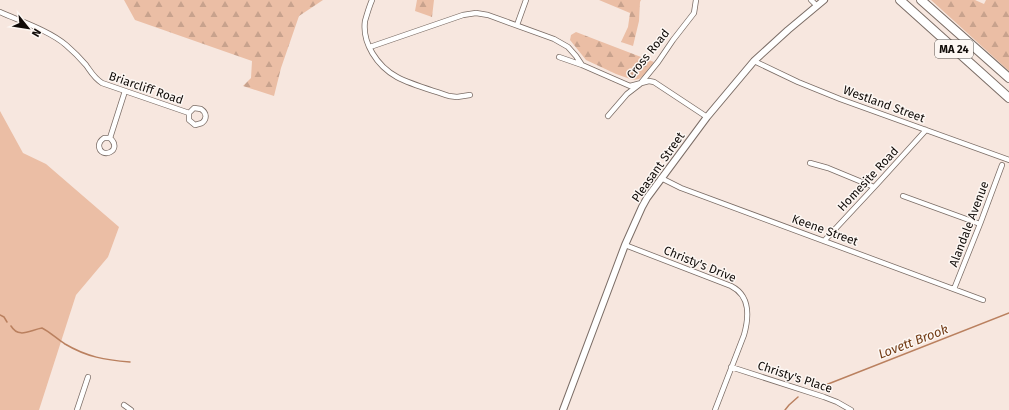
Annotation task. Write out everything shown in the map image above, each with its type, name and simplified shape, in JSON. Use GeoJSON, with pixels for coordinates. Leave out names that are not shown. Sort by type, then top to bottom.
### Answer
{"type":"FeatureCollection","features":[{"type":"Feature","properties":{"kind":"highway","name":"MA 24"},"geometry":{"type":"LineString","coordinates":[[900,0],[1009,98]]}},
{"type":"Feature","properties":{"kind":"highway","name":"MA 24"},"geometry":{"type":"LineString","coordinates":[[921,0],[1009,78]]}},
{"type":"Feature","properties":{"kind":"main road","name":"Pleasant Street"},"geometry":{"type":"LineString","coordinates":[[563,410],[625,245],[642,207],[661,178],[707,117],[754,61],[824,0]]}},
{"type":"Feature","properties":{"kind":"street"},"geometry":{"type":"LineString","coordinates":[[372,0],[366,20],[366,35],[374,56],[388,72],[449,96],[458,97],[470,95]]}},
{"type":"Feature","properties":{"kind":"street"},"geometry":{"type":"LineString","coordinates":[[517,25],[526,0]]}},
{"type":"Feature","properties":{"kind":"street","name":"Cross Road"},"geometry":{"type":"LineString","coordinates":[[608,116],[627,94],[640,84],[694,14],[696,0]]}},
{"type":"Feature","properties":{"kind":"street"},"geometry":{"type":"LineString","coordinates":[[811,0],[817,6]]}},
{"type":"Feature","properties":{"kind":"street","name":"Briarcliff Road"},"geometry":{"type":"LineString","coordinates":[[0,12],[60,40],[71,49],[96,80],[189,113]]}},
{"type":"Feature","properties":{"kind":"street"},"geometry":{"type":"LineString","coordinates":[[370,46],[463,15],[476,13],[488,15],[554,39],[568,47],[582,65]]}},
{"type":"Feature","properties":{"kind":"street"},"geometry":{"type":"LineString","coordinates":[[559,57],[582,65],[630,86],[654,82],[707,117]]}},
{"type":"Feature","properties":{"kind":"street","name":"Westland Street"},"geometry":{"type":"LineString","coordinates":[[754,61],[840,99],[1009,160]]}},
{"type":"Feature","properties":{"kind":"street"},"geometry":{"type":"LineString","coordinates":[[110,138],[125,91]]}},
{"type":"Feature","properties":{"kind":"street","name":"Homesite Road"},"geometry":{"type":"LineString","coordinates":[[824,241],[926,130]]}},
{"type":"Feature","properties":{"kind":"street"},"geometry":{"type":"LineString","coordinates":[[810,163],[828,168],[874,187]]}},
{"type":"Feature","properties":{"kind":"street","name":"Alandale Avenue"},"geometry":{"type":"LineString","coordinates":[[954,289],[1002,166]]}},
{"type":"Feature","properties":{"kind":"street","name":"Keene Street"},"geometry":{"type":"LineString","coordinates":[[661,178],[681,188],[983,300]]}},
{"type":"Feature","properties":{"kind":"street"},"geometry":{"type":"LineString","coordinates":[[903,196],[980,224]]}},
{"type":"Feature","properties":{"kind":"street","name":"Christy's Drive"},"geometry":{"type":"LineString","coordinates":[[625,245],[728,284],[740,292],[744,298],[747,320],[744,335],[714,410]]}},
{"type":"Feature","properties":{"kind":"street","name":"Christy's Place"},"geometry":{"type":"LineString","coordinates":[[731,367],[824,397],[851,410]]}},
{"type":"Feature","properties":{"kind":"street"},"geometry":{"type":"LineString","coordinates":[[77,410],[88,377]]}},
{"type":"Feature","properties":{"kind":"street"},"geometry":{"type":"LineString","coordinates":[[124,405],[131,410]]}},
{"type":"Feature","properties":{"kind":"green space"},"geometry":{"type":"Polygon","coordinates":[[[124,0],[323,0],[299,16],[281,68],[274,96],[243,86],[251,78],[252,61],[135,20],[124,0]]]}},
{"type":"Feature","properties":{"kind":"green space"},"geometry":{"type":"Polygon","coordinates":[[[417,0],[434,0],[432,17],[415,11],[417,0]]]}},
{"type":"Feature","properties":{"kind":"green space"},"geometry":{"type":"Polygon","coordinates":[[[599,0],[641,0],[639,21],[633,46],[621,42],[628,27],[630,13],[599,0]]]}},
{"type":"Feature","properties":{"kind":"green space"},"geometry":{"type":"Polygon","coordinates":[[[931,0],[975,0],[984,4],[986,0],[1009,0],[1009,71],[931,0]]]}},
{"type":"Feature","properties":{"kind":"green space"},"geometry":{"type":"Polygon","coordinates":[[[576,32],[654,62],[639,79],[633,80],[616,74],[586,60],[570,40],[571,35],[576,32]]]}},
{"type":"Feature","properties":{"kind":"green space"},"geometry":{"type":"Polygon","coordinates":[[[0,111],[23,153],[46,164],[119,227],[108,257],[76,295],[39,410],[0,410],[0,111]]]}},
{"type":"Feature","properties":{"kind":"waterway","name":"Lovett Brook"},"geometry":{"type":"LineString","coordinates":[[823,386],[1009,313]]}},
{"type":"Feature","properties":{"kind":"waterway"},"geometry":{"type":"LineString","coordinates":[[0,315],[4,317],[7,322]]}},
{"type":"Feature","properties":{"kind":"waterway"},"geometry":{"type":"LineString","coordinates":[[11,326],[14,330],[21,333],[42,328],[65,344],[81,352],[104,359],[130,362]]}},
{"type":"Feature","properties":{"kind":"waterway","name":"Lovett Brook"},"geometry":{"type":"LineString","coordinates":[[785,410],[798,397]]}}]}
